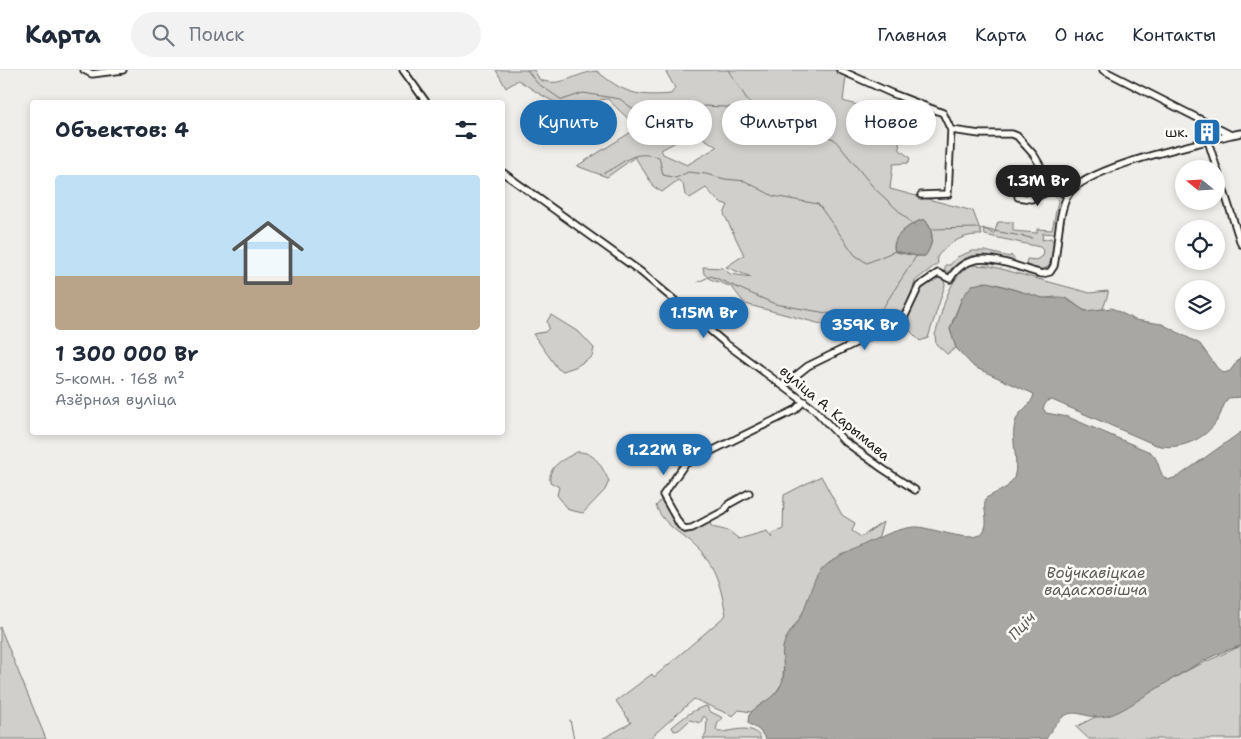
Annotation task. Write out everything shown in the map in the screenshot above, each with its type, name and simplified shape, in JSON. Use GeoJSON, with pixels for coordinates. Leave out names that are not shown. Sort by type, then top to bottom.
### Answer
{"type":"FeatureCollection","features":[{"type":"Feature","properties":{"kind":"street"},"geometry":{"type":"LineString","coordinates":[[84,70],[92,74],[123,70]]}},
{"type":"Feature","properties":{"kind":"street"},"geometry":{"type":"LineString","coordinates":[[403,70],[425,100]]}},
{"type":"Feature","properties":{"kind":"street"},"geometry":{"type":"LineString","coordinates":[[840,70],[891,93],[943,113],[951,130],[948,194],[921,195]]}},
{"type":"Feature","properties":{"kind":"street"},"geometry":{"type":"LineString","coordinates":[[1103,70],[1230,135]]}},
{"type":"Feature","properties":{"kind":"street"},"geometry":{"type":"LineString","coordinates":[[951,130],[980,134],[1012,134],[1017,136],[1034,155],[1054,189],[1068,195]]}},
{"type":"Feature","properties":{"kind":"street"},"geometry":{"type":"LineString","coordinates":[[784,385],[808,366],[902,320],[917,289],[934,274],[938,273],[950,279],[961,264],[977,258],[1042,274],[1050,272],[1054,266],[1068,195],[1087,178],[1101,172],[1241,133]]}},
{"type":"Feature","properties":{"kind":"street"},"geometry":{"type":"LineString","coordinates":[[1208,141],[1241,244]]}},
{"type":"Feature","properties":{"kind":"street","name":"вуліца А. Карымава"},"geometry":{"type":"LineString","coordinates":[[505,174],[641,272],[732,348],[814,409],[843,440],[916,490]]}},
{"type":"Feature","properties":{"kind":"street"},"geometry":{"type":"LineString","coordinates":[[1018,197],[1031,199],[1054,189]]}},
{"type":"Feature","properties":{"kind":"street"},"geometry":{"type":"LineString","coordinates":[[750,493],[729,504],[724,511],[692,528],[685,529],[680,525],[663,495],[685,464],[796,410],[804,401]]}},
{"type":"Feature","properties":{"kind":"shaded area"},"geometry":{"type":"Polygon","coordinates":[[[496,70],[534,70],[540,80],[548,82],[562,81],[597,71],[623,89],[640,94],[659,95],[671,94],[675,88],[665,70],[833,70],[846,76],[843,101],[846,102],[846,145],[899,145],[900,150],[910,158],[908,163],[893,164],[890,189],[973,211],[982,235],[968,236],[956,240],[946,248],[937,257],[938,263],[915,281],[908,302],[900,314],[881,323],[859,321],[825,325],[745,304],[732,287],[710,279],[704,274],[703,267],[723,268],[730,274],[751,277],[726,267],[744,255],[724,214],[728,205],[719,202],[706,188],[690,198],[685,195],[683,184],[678,180],[662,192],[654,187],[635,157],[607,177],[577,166],[610,145],[617,145],[617,141],[627,135],[627,145],[670,145],[661,150],[663,154],[687,165],[717,147],[712,144],[712,100],[627,100],[627,118],[617,108],[617,100],[551,100],[518,80],[506,88],[496,70]],[[924,219],[903,231],[895,241],[895,252],[925,256],[932,242],[932,232],[924,219]]]}},
{"type":"Feature","properties":{"kind":"shaded area"},"geometry":{"type":"Polygon","coordinates":[[[1053,192],[1061,193],[1063,197],[1056,234],[1043,233],[1042,240],[1051,238],[1055,244],[1049,266],[1044,269],[1029,267],[1026,264],[1027,259],[1037,260],[1043,256],[1044,251],[1040,247],[985,235],[983,228],[994,234],[998,222],[1013,222],[1013,231],[1037,233],[1037,229],[1052,230],[1058,201],[1053,192]]]}},
{"type":"Feature","properties":{"kind":"shaded area"},"geometry":{"type":"Polygon","coordinates":[[[972,251],[985,251],[1010,257],[1011,255],[1015,260],[1010,263],[991,257],[970,256],[956,264],[948,272],[945,272],[945,265],[950,265],[957,257],[972,251]]]}},
{"type":"Feature","properties":{"kind":"shaded area"},"geometry":{"type":"Polygon","coordinates":[[[972,265],[990,266],[1090,293],[1108,291],[1108,294],[1103,309],[1088,311],[1083,310],[1066,299],[1058,297],[1041,298],[984,282],[962,298],[950,329],[956,348],[947,354],[936,344],[935,335],[951,286],[964,270],[972,265]]]}},
{"type":"Feature","properties":{"kind":"shaded area"},"geometry":{"type":"Polygon","coordinates":[[[937,277],[944,280],[945,285],[928,338],[920,341],[911,332],[906,321],[920,291],[937,277]]]}},
{"type":"Feature","properties":{"kind":"shaded area"},"geometry":{"type":"Polygon","coordinates":[[[551,315],[580,333],[594,348],[592,357],[575,367],[563,371],[558,369],[533,334],[545,332],[549,328],[547,321],[551,315]]]}},
{"type":"Feature","properties":{"kind":"shaded area"},"geometry":{"type":"Polygon","coordinates":[[[577,452],[583,452],[593,457],[601,465],[609,481],[605,490],[583,513],[569,510],[557,495],[559,487],[550,482],[551,471],[554,467],[577,452]]]}},
{"type":"Feature","properties":{"kind":"shaded area"},"geometry":{"type":"Polygon","coordinates":[[[821,476],[842,515],[855,523],[852,531],[861,537],[883,522],[878,539],[829,563],[819,574],[803,613],[784,646],[783,682],[772,698],[751,712],[739,710],[733,716],[694,699],[649,739],[602,739],[631,723],[616,701],[652,674],[654,677],[726,615],[720,587],[714,571],[704,555],[664,519],[656,506],[662,499],[676,526],[685,534],[709,521],[712,527],[729,531],[739,539],[767,531],[772,538],[771,534],[783,529],[784,495],[821,476]]]}},
{"type":"Feature","properties":{"kind":"shaded area"},"geometry":{"type":"Polygon","coordinates":[[[0,627],[46,739],[0,739],[0,627]]]}},
{"type":"Feature","properties":{"kind":"shaded area"},"geometry":{"type":"Polygon","coordinates":[[[1241,646],[1241,739],[1089,739],[1076,727],[1097,716],[1104,716],[1194,667],[1241,646]]]}},
{"type":"Feature","properties":{"kind":"shaded area"},"geometry":{"type":"Polygon","coordinates":[[[707,706],[709,711],[723,718],[718,722],[716,730],[719,732],[748,729],[757,734],[761,739],[703,739],[706,734],[707,719],[704,716],[700,723],[690,720],[679,730],[674,731],[672,727],[684,717],[697,709],[707,706]]]}},
{"type":"Feature","properties":{"kind":"water"},"geometry":{"type":"Polygon","coordinates":[[[924,219],[930,228],[932,237],[930,247],[925,256],[895,251],[894,245],[899,235],[908,227],[924,219]]]}},
{"type":"Feature","properties":{"kind":"water","name":"Воўчкавіцкае вадасховішча"},"geometry":{"type":"Polygon","coordinates":[[[988,282],[1043,298],[1065,298],[1085,311],[1112,308],[1135,320],[1162,324],[1200,344],[1218,369],[1224,373],[1230,371],[1241,356],[1241,397],[1228,398],[1213,426],[1199,438],[1182,445],[1156,445],[1052,400],[1047,401],[1043,408],[1046,413],[1068,417],[1150,452],[1156,459],[1162,474],[1168,480],[1179,476],[1241,432],[1241,646],[1203,661],[1113,714],[1093,717],[1071,713],[1063,717],[1055,725],[1046,739],[766,739],[759,730],[748,723],[749,715],[770,698],[781,685],[784,676],[784,642],[802,614],[812,586],[820,572],[831,562],[873,540],[908,528],[918,527],[969,537],[981,534],[986,526],[986,498],[1007,487],[1014,478],[1016,464],[1014,427],[1018,416],[1031,402],[1034,394],[974,367],[956,348],[950,329],[962,298],[972,285],[988,282]]]}},
{"type":"Feature","properties":{"kind":"waterway"},"geometry":{"type":"LineString","coordinates":[[527,70],[537,83],[562,100],[583,93],[620,99],[640,114],[658,119],[705,106],[742,108],[834,139],[874,188],[915,226]]}},
{"type":"Feature","properties":{"kind":"waterway"},"geometry":{"type":"LineString","coordinates":[[728,70],[748,100]]}},
{"type":"Feature","properties":{"kind":"waterway"},"geometry":{"type":"LineString","coordinates":[[604,173],[635,156],[649,155],[659,157],[663,175],[676,178],[688,172],[745,181],[773,196],[818,204],[855,255],[867,263],[895,251]]}},
{"type":"Feature","properties":{"kind":"waterway"},"geometry":{"type":"LineString","coordinates":[[931,229],[978,228],[1032,238]]}},
{"type":"Feature","properties":{"kind":"waterway"},"geometry":{"type":"LineString","coordinates":[[698,282],[711,276],[775,304],[832,314],[859,313],[882,309],[917,255]]}},
{"type":"Feature","properties":{"kind":"waterway"},"geometry":{"type":"LineString","coordinates":[[570,720],[574,739]]}},
{"type":"Feature","properties":{"kind":"place","name":"шк."},"geometry":{"type":"Point","coordinates":[1207,132]}},
{"type":"Feature","properties":{"kind":"water label","name":"Пціч"},"geometry":{"type":"Point","coordinates":[1022,626]}}]}
